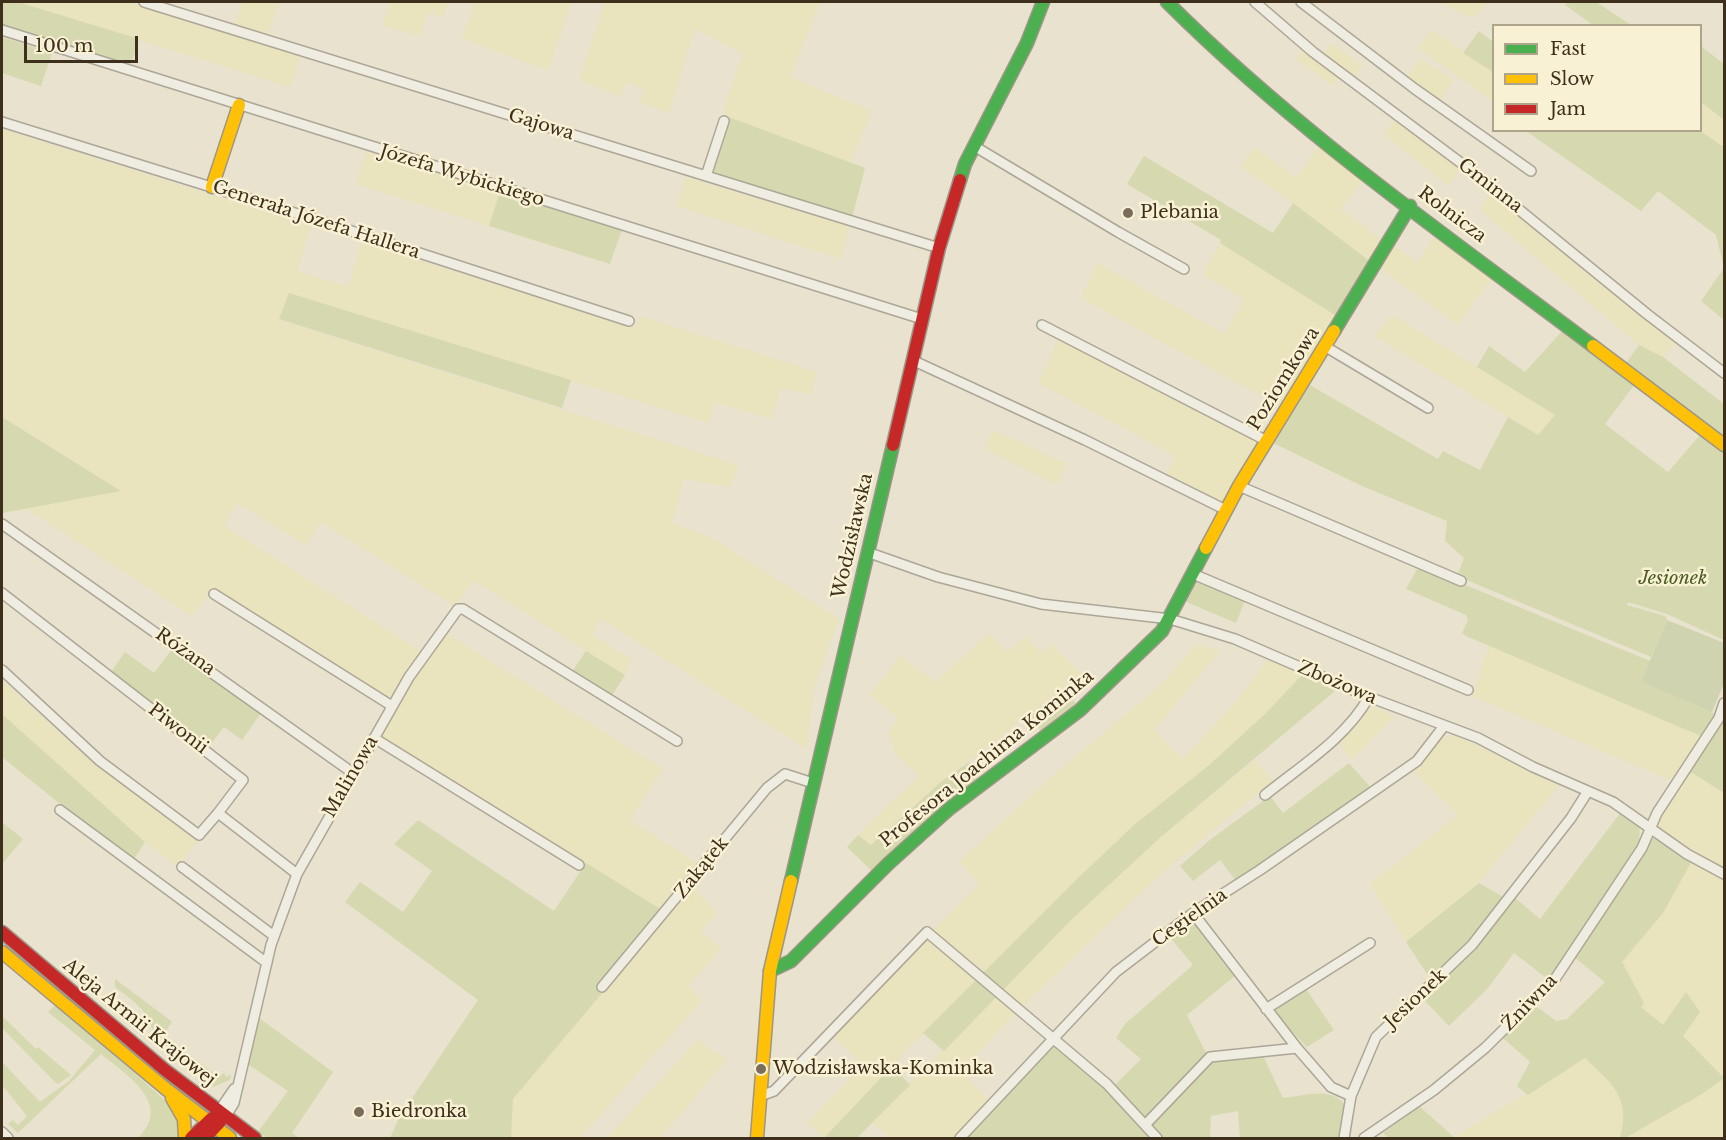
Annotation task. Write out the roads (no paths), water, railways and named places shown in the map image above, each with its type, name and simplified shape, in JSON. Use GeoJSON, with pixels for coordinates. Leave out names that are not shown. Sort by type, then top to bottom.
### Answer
{"type":"FeatureCollection","features":[{"type":"Feature","properties":{"kind":"street","name":"Gajowa"},"geometry":{"type":"LineString","coordinates":[[144,2],[939,248]]}},
{"type":"Feature","properties":{"kind":"street","name":"Wodzisławska"},"geometry":{"type":"LineString","coordinates":[[758,1138],[770,971],[939,248],[956,189],[974,146],[1027,43],[1043,2]]}},
{"type":"Feature","properties":{"kind":"street","name":"Gminna"},"geometry":{"type":"LineString","coordinates":[[1255,2],[1312,52],[1473,172],[1647,314],[1725,373]]}},
{"type":"Feature","properties":{"kind":"street"},"geometry":{"type":"LineString","coordinates":[[1301,2],[1415,88],[1531,171]]}},
{"type":"Feature","properties":{"kind":"street","name":"Rolnicza"},"geometry":{"type":"LineString","coordinates":[[1174,4],[1289,115],[1725,446]]}},
{"type":"Feature","properties":{"kind":"street","name":"Józefa Wybickiego"},"geometry":{"type":"LineString","coordinates":[[2,30],[922,319]]}},
{"type":"Feature","properties":{"kind":"street"},"geometry":{"type":"LineString","coordinates":[[212,187],[239,105]]}},
{"type":"Feature","properties":{"kind":"street"},"geometry":{"type":"LineString","coordinates":[[706,176],[724,121]]}},
{"type":"Feature","properties":{"kind":"street","name":"Generała Józefa Hallera"},"geometry":{"type":"LineString","coordinates":[[2,122],[629,321]]}},
{"type":"Feature","properties":{"kind":"street"},"geometry":{"type":"LineString","coordinates":[[974,146],[1184,269]]}},
{"type":"Feature","properties":{"kind":"street","name":"Poziomkowa"},"geometry":{"type":"LineString","coordinates":[[1170,619],[1239,486],[1326,347],[1410,206]]}},
{"type":"Feature","properties":{"kind":"street"},"geometry":{"type":"LineString","coordinates":[[1042,325],[1267,441]]}},
{"type":"Feature","properties":{"kind":"street"},"geometry":{"type":"LineString","coordinates":[[1326,347],[1428,408]]}},
{"type":"Feature","properties":{"kind":"street"},"geometry":{"type":"LineString","coordinates":[[912,360],[1085,440],[1226,510]]}},
{"type":"Feature","properties":{"kind":"street"},"geometry":{"type":"LineString","coordinates":[[1239,486],[1461,581]]}},
{"type":"Feature","properties":{"kind":"street","name":"Różana"},"geometry":{"type":"LineString","coordinates":[[2,524],[353,773]]}},
{"type":"Feature","properties":{"kind":"street","name":"Zbożowa"},"geometry":{"type":"LineString","coordinates":[[867,552],[938,577],[1041,604],[1170,619],[1242,642],[1369,698],[1478,738],[1533,767],[1613,802],[1687,854],[1725,874]]}},
{"type":"Feature","properties":{"kind":"street"},"geometry":{"type":"LineString","coordinates":[[1193,573],[1468,690]]}},
{"type":"Feature","properties":{"kind":"street","name":"Piwonii"},"geometry":{"type":"LineString","coordinates":[[2,593],[243,780],[218,813]]}},
{"type":"Feature","properties":{"kind":"street"},"geometry":{"type":"LineString","coordinates":[[214,594],[392,706]]}},
{"type":"Feature","properties":{"kind":"street","name":"Malinowa"},"geometry":{"type":"LineString","coordinates":[[222,1113],[234,1103],[274,936],[297,874],[409,677],[458,609],[463,609],[677,741]]}},
{"type":"Feature","properties":{"kind":"street","name":"Profesora Joachima Kominka"},"geometry":{"type":"LineString","coordinates":[[770,971],[791,961],[888,864],[949,809],[1080,711],[1162,631],[1170,619]]}},
{"type":"Feature","properties":{"kind":"street"},"geometry":{"type":"LineString","coordinates":[[2,670],[100,761],[199,835],[218,813],[297,874]]}},
{"type":"Feature","properties":{"kind":"street"},"geometry":{"type":"LineString","coordinates":[[1265,795],[1340,735],[1360,713],[1369,698]]}},
{"type":"Feature","properties":{"kind":"street"},"geometry":{"type":"LineString","coordinates":[[1650,827],[1719,718],[1725,703]]}},
{"type":"Feature","properties":{"kind":"street","name":"Cegielnia"},"geometry":{"type":"LineString","coordinates":[[960,1138],[1116,972],[1193,913],[1260,870],[1417,761],[1444,726]]}},
{"type":"Feature","properties":{"kind":"street"},"geometry":{"type":"LineString","coordinates":[[374,738],[579,865]]}},
{"type":"Feature","properties":{"kind":"street","name":"Zakątek"},"geometry":{"type":"LineString","coordinates":[[602,987],[767,788],[785,774],[813,783]]}},
{"type":"Feature","properties":{"kind":"street","name":"Jesionek"},"geometry":{"type":"LineString","coordinates":[[1344,1138],[1351,1096],[1376,1037],[1472,945],[1570,818],[1588,791]]}},
{"type":"Feature","properties":{"kind":"street"},"geometry":{"type":"LineString","coordinates":[[60,810],[267,963]]}},
{"type":"Feature","properties":{"kind":"street","name":"Żniwna"},"geometry":{"type":"LineString","coordinates":[[1364,1138],[1468,1062],[1540,995],[1567,962],[1630,867],[1642,848],[1650,827]]}},
{"type":"Feature","properties":{"kind":"street"},"geometry":{"type":"LineString","coordinates":[[182,867],[274,936]]}},
{"type":"Feature","properties":{"kind":"street"},"geometry":{"type":"LineString","coordinates":[[1193,913],[1297,1048],[1331,1087],[1351,1096]]}},
{"type":"Feature","properties":{"kind":"street","name":"Aleja Armii Krajowej"},"geometry":{"type":"LineString","coordinates":[[2,932],[165,1070],[255,1138]]}},
{"type":"Feature","properties":{"kind":"street"},"geometry":{"type":"LineString","coordinates":[[760,1096],[774,1091],[927,932],[1107,1084],[1157,1138]]}},
{"type":"Feature","properties":{"kind":"street"},"geometry":{"type":"LineString","coordinates":[[1266,1009],[1370,943]]}},
{"type":"Feature","properties":{"kind":"street","name":"Aleja Armii Krajowej"},"geometry":{"type":"LineString","coordinates":[[2,951],[166,1089],[230,1138]]}},
{"type":"Feature","properties":{"kind":"street"},"geometry":{"type":"LineString","coordinates":[[1145,1125],[1210,1057],[1297,1048]]}},
{"type":"Feature","properties":{"kind":"street"},"geometry":{"type":"LineString","coordinates":[[166,1089],[183,1116],[185,1138]]}},
{"type":"Feature","properties":{"kind":"street"},"geometry":{"type":"LineString","coordinates":[[205,1138],[222,1113]]}},
{"type":"Feature","properties":{"kind":"street"},"geometry":{"type":"LineString","coordinates":[[191,1138],[212,1125]]}},
{"type":"Feature","properties":{"kind":"street"},"geometry":{"type":"LineString","coordinates":[[2,1132],[8,1138]]}},
{"type":"Feature","properties":{"kind":"place","name":"Plebania"},"geometry":{"type":"Point","coordinates":[1128,213]}},
{"type":"Feature","properties":{"kind":"place","name":"Wodzisławska-Kominka"},"geometry":{"type":"Point","coordinates":[761,1069]}},
{"type":"Feature","properties":{"kind":"place","name":"Biedronka"},"geometry":{"type":"Point","coordinates":[359,1112]}}]}
